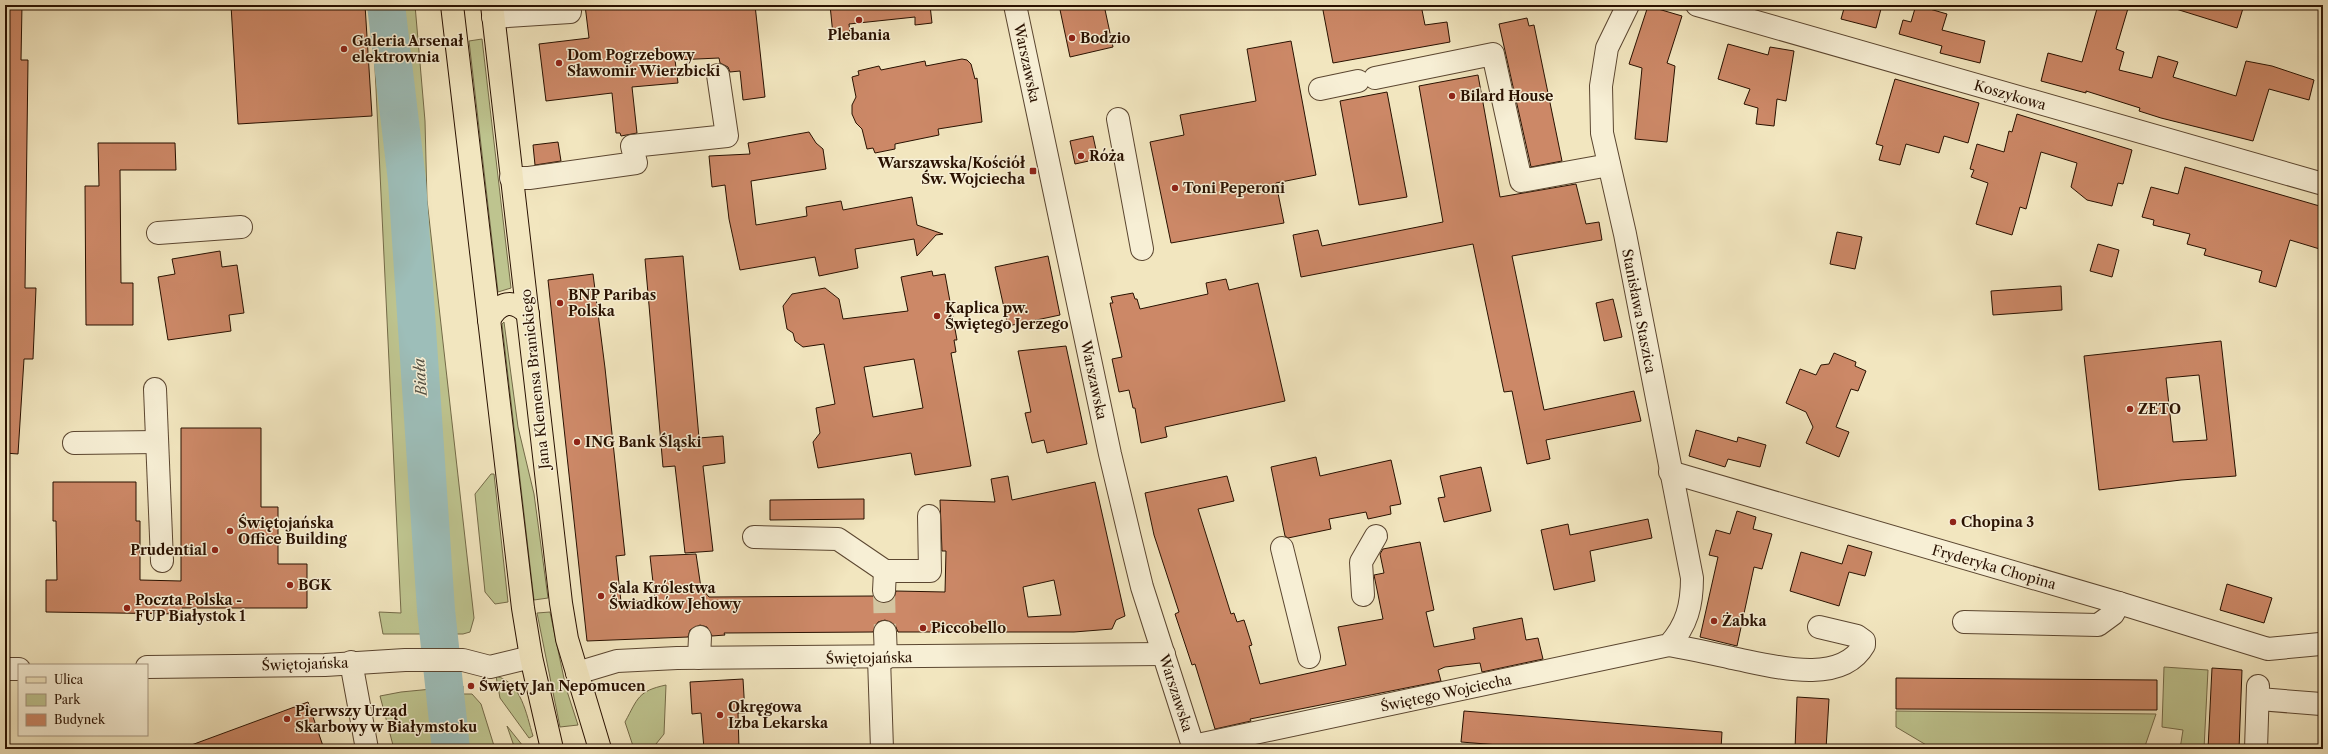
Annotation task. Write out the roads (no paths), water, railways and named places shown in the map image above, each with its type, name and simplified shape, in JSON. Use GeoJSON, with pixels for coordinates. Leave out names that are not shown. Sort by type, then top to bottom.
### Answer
{"type":"FeatureCollection","features":[{"type":"Feature","properties":{"kind":"main road"},"geometry":{"type":"LineString","coordinates":[[452,5],[523,608],[531,657],[552,749]]}},
{"type":"Feature","properties":{"kind":"main road","name":"Jana Klemensa Branickiego"},"geometry":{"type":"LineString","coordinates":[[492,11],[561,603],[567,640],[600,749]]}},
{"type":"Feature","properties":{"kind":"main road"},"geometry":{"type":"LineString","coordinates":[[489,320],[492,313],[505,305],[513,304],[521,307],[528,314]]}},
{"type":"Feature","properties":{"kind":"street"},"geometry":{"type":"LineString","coordinates":[[492,11],[570,12],[569,5]]}},
{"type":"Feature","properties":{"kind":"street","name":"Warszawska"},"geometry":{"type":"LineString","coordinates":[[1015,5],[1110,454],[1142,587],[1193,748]]}},
{"type":"Feature","properties":{"kind":"street","name":"Stanisława Staszica"},"geometry":{"type":"LineString","coordinates":[[1628,5],[1607,48],[1601,86],[1602,133],[1625,234],[1670,472],[1692,578],[1692,593],[1686,621],[1669,645]]}},
{"type":"Feature","properties":{"kind":"street","name":"Koszykowa"},"geometry":{"type":"LineString","coordinates":[[1697,5],[2323,184]]}},
{"type":"Feature","properties":{"kind":"street"},"geometry":{"type":"LineString","coordinates":[[1320,89],[1493,54],[1521,181],[1609,165]]}},
{"type":"Feature","properties":{"kind":"street"},"geometry":{"type":"LineString","coordinates":[[511,178],[529,178],[636,163],[632,146],[727,136],[718,75]]}},
{"type":"Feature","properties":{"kind":"street"},"geometry":{"type":"LineString","coordinates":[[1118,119],[1142,249]]}},
{"type":"Feature","properties":{"kind":"street"},"geometry":{"type":"LineString","coordinates":[[158,233],[241,227]]}},
{"type":"Feature","properties":{"kind":"street"},"geometry":{"type":"LineString","coordinates":[[155,389],[162,561]]}},
{"type":"Feature","properties":{"kind":"street"},"geometry":{"type":"LineString","coordinates":[[74,443],[157,442]]}},
{"type":"Feature","properties":{"kind":"street","name":"Fryderyka Chopina"},"geometry":{"type":"LineString","coordinates":[[1670,472],[2119,603],[2268,649],[2322,642]]}},
{"type":"Feature","properties":{"kind":"street"},"geometry":{"type":"LineString","coordinates":[[754,537],[838,539],[885,581],[930,571],[929,516]]}},
{"type":"Feature","properties":{"kind":"street"},"geometry":{"type":"LineString","coordinates":[[1363,595],[1361,562],[1376,536]]}},
{"type":"Feature","properties":{"kind":"street"},"geometry":{"type":"LineString","coordinates":[[1282,548],[1309,657]]}},
{"type":"Feature","properties":{"kind":"street"},"geometry":{"type":"LineString","coordinates":[[1964,622],[2098,625],[2113,614],[2119,603]]}},
{"type":"Feature","properties":{"kind":"street"},"geometry":{"type":"LineString","coordinates":[[1669,645],[1793,670],[1820,669],[1844,664],[1864,645],[1864,641],[1857,636],[1819,627]]}},
{"type":"Feature","properties":{"kind":"street"},"geometry":{"type":"LineString","coordinates":[[882,749],[882,658],[885,632]]}},
{"type":"Feature","properties":{"kind":"street","name":"Świętego Wojciecha"},"geometry":{"type":"LineString","coordinates":[[1193,748],[1669,645]]}},
{"type":"Feature","properties":{"kind":"street","name":"Świętojańska"},"geometry":{"type":"LineString","coordinates":[[577,673],[617,661],[700,647],[882,658],[1164,654]]}},
{"type":"Feature","properties":{"kind":"street","name":"Świętojańska"},"geometry":{"type":"LineString","coordinates":[[148,667],[325,665],[350,662],[405,660],[463,660],[488,651],[531,657]]}},
{"type":"Feature","properties":{"kind":"street"},"geometry":{"type":"LineString","coordinates":[[350,662],[367,749]]}},
{"type":"Feature","properties":{"kind":"street"},"geometry":{"type":"LineString","coordinates":[[5,669],[18,669]]}},
{"type":"Feature","properties":{"kind":"street"},"geometry":{"type":"LineString","coordinates":[[2256,749],[2258,693],[2321,704]]}},
{"type":"Feature","properties":{"kind":"waterway","name":"Biała"},"geometry":{"type":"LineString","coordinates":[[386,5],[407,181],[436,610],[451,749]]}},
{"type":"Feature","properties":{"kind":"tunnel"},"geometry":{"type":"LineString","coordinates":[[884,591],[885,632]]}},
{"type":"Feature","properties":{"kind":"place","name":"Plebania"},"geometry":{"type":"Point","coordinates":[859,20]}},
{"type":"Feature","properties":{"kind":"place","name":"Bodzio"},"geometry":{"type":"Point","coordinates":[1072,38]}},
{"type":"Feature","properties":{"kind":"place","name":"Galeria Arsenał elektrownia"},"geometry":{"type":"Point","coordinates":[344,49]}},
{"type":"Feature","properties":{"kind":"place","name":"Dom Pogrzebowy Sławomir Wierzbicki"},"geometry":{"type":"Point","coordinates":[559,63]}},
{"type":"Feature","properties":{"kind":"place","name":"Bilard House"},"geometry":{"type":"Point","coordinates":[1452,96]}},
{"type":"Feature","properties":{"kind":"place","name":"Róża"},"geometry":{"type":"Point","coordinates":[1081,156]}},
{"type":"Feature","properties":{"kind":"place","name":"Warszawska/Kościół Św. Wojciecha"},"geometry":{"type":"Point","coordinates":[1033,171]}},
{"type":"Feature","properties":{"kind":"place","name":"Toni Peperoni"},"geometry":{"type":"Point","coordinates":[1175,188]}},
{"type":"Feature","properties":{"kind":"place","name":"BNP Paribas Polska"},"geometry":{"type":"Point","coordinates":[560,303]}},
{"type":"Feature","properties":{"kind":"place","name":"Kaplica pw. Świętego Jerzego"},"geometry":{"type":"Point","coordinates":[937,316]}},
{"type":"Feature","properties":{"kind":"place","name":"ZETO"},"geometry":{"type":"Point","coordinates":[2130,409]}},
{"type":"Feature","properties":{"kind":"place","name":"ING Bank Śląski"},"geometry":{"type":"Point","coordinates":[577,442]}},
{"type":"Feature","properties":{"kind":"place","name":"Chopina 3"},"geometry":{"type":"Point","coordinates":[1953,522]}},
{"type":"Feature","properties":{"kind":"place","name":"Świętojańska Office Building"},"geometry":{"type":"Point","coordinates":[230,531]}},
{"type":"Feature","properties":{"kind":"place","name":"Prudential"},"geometry":{"type":"Point","coordinates":[215,550]}},
{"type":"Feature","properties":{"kind":"place","name":"BGK"},"geometry":{"type":"Point","coordinates":[290,585]}},
{"type":"Feature","properties":{"kind":"place","name":"Sala Królestwa Świadków Jehowy"},"geometry":{"type":"Point","coordinates":[601,596]}},
{"type":"Feature","properties":{"kind":"place","name":"Poczta Polska - FUP Białystok 1"},"geometry":{"type":"Point","coordinates":[127,608]}},
{"type":"Feature","properties":{"kind":"place","name":"Żabka"},"geometry":{"type":"Point","coordinates":[1714,621]}},
{"type":"Feature","properties":{"kind":"place","name":"Piccobello"},"geometry":{"type":"Point","coordinates":[923,628]}},
{"type":"Feature","properties":{"kind":"place","name":"Święty Jan Nepomucen"},"geometry":{"type":"Point","coordinates":[471,686]}},
{"type":"Feature","properties":{"kind":"place","name":"Okręgowa Izba Lekarska"},"geometry":{"type":"Point","coordinates":[720,715]}},
{"type":"Feature","properties":{"kind":"place","name":"Pierwszy Urząd Skarbowy w Białymstoku"},"geometry":{"type":"Point","coordinates":[287,719]}}]}
